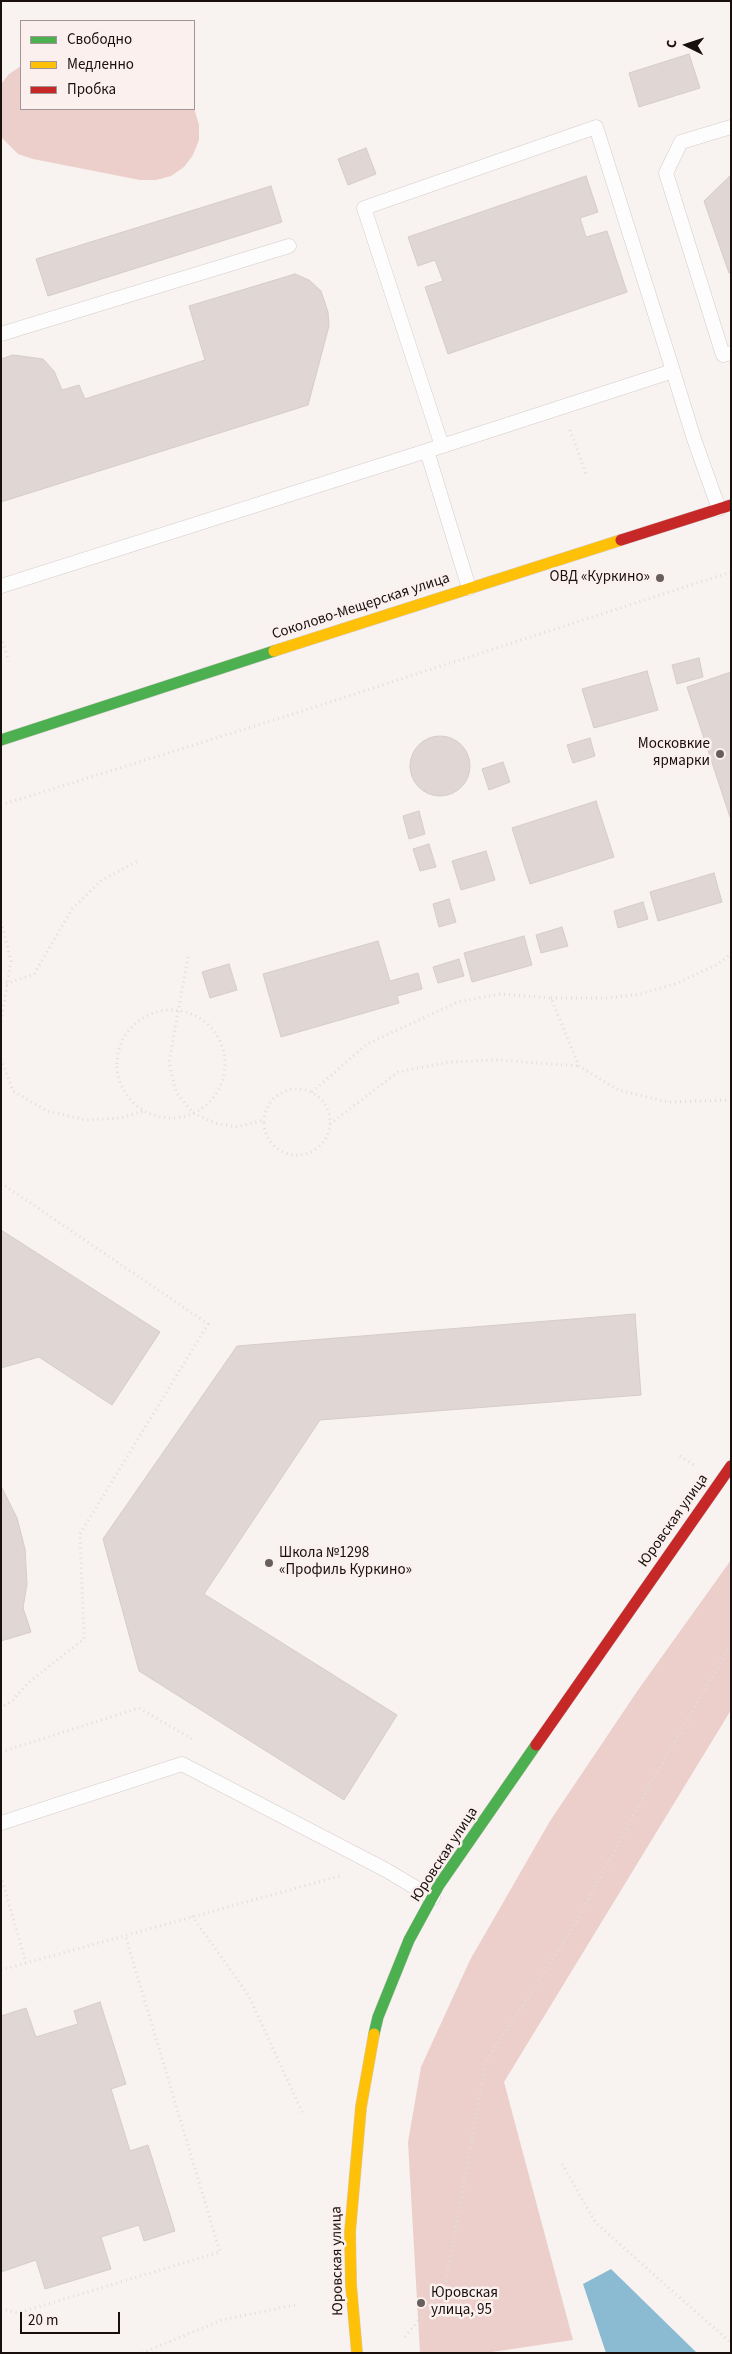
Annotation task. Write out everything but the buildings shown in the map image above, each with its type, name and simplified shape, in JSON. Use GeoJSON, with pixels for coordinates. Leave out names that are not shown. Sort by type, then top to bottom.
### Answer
{"type":"FeatureCollection","features":[{"type":"Feature","properties":{"kind":"street","name":"Соколово-Мещерская улица"},"geometry":{"type":"LineString","coordinates":[[1,740],[725,507]]}},
{"type":"Feature","properties":{"kind":"street","name":"Юровская улица"},"geometry":{"type":"LineString","coordinates":[[357,2353],[351,2285],[350,2232],[367,2064],[382,2008],[409,1940],[439,1885],[731,1466]]}},
{"type":"Feature","properties":{"kind":"lane"},"geometry":{"type":"LineString","coordinates":[[442,446],[364,208],[596,127],[673,371],[725,507]]}},
{"type":"Feature","properties":{"kind":"lane"},"geometry":{"type":"LineString","coordinates":[[731,127],[681,142],[666,173],[722,355],[731,353]]}},
{"type":"Feature","properties":{"kind":"lane"},"geometry":{"type":"LineString","coordinates":[[1,334],[289,246]]}},
{"type":"Feature","properties":{"kind":"lane"},"geometry":{"type":"LineString","coordinates":[[1,586],[673,371]]}},
{"type":"Feature","properties":{"kind":"lane"},"geometry":{"type":"LineString","coordinates":[[427,451],[469,588]]}},
{"type":"Feature","properties":{"kind":"lane"},"geometry":{"type":"LineString","coordinates":[[1,1823],[182,1764],[386,1870],[433,1898]]}},
{"type":"Feature","properties":{"kind":"path"},"geometry":{"type":"LineString","coordinates":[[562,408],[586,474]]}},
{"type":"Feature","properties":{"kind":"path"},"geometry":{"type":"LineString","coordinates":[[1,805],[290,715],[731,572]]}},
{"type":"Feature","properties":{"kind":"path"},"geometry":{"type":"LineString","coordinates":[[1,637],[9,661]]}},
{"type":"Feature","properties":{"kind":"path"},"geometry":{"type":"LineString","coordinates":[[6,984],[34,974],[72,909],[102,880],[140,860]]}},
{"type":"Feature","properties":{"kind":"path"},"geometry":{"type":"LineString","coordinates":[[1,922],[11,961],[1,1023]]}},
{"type":"Feature","properties":{"kind":"path"},"geometry":{"type":"LineString","coordinates":[[312,1092],[367,1044],[458,1002],[500,994],[551,998],[606,998],[641,994],[675,984],[716,965],[731,954]]}},
{"type":"Feature","properties":{"kind":"path"},"geometry":{"type":"LineString","coordinates":[[188,957],[169,1062],[176,1092],[193,1113],[215,1123],[237,1128],[264,1120]]}},
{"type":"Feature","properties":{"kind":"path"},"geometry":{"type":"LineString","coordinates":[[551,998],[578,1066]]}},
{"type":"Feature","properties":{"kind":"path"},"geometry":{"type":"LineString","coordinates":[[166,1010],[177,1011],[198,1017],[212,1028],[221,1042],[225,1058],[224,1075],[218,1091],[208,1104],[193,1113],[168,1117],[144,1110],[131,1100],[122,1086],[118,1070],[118,1053],[125,1037],[135,1024],[149,1014],[166,1010]]}},
{"type":"Feature","properties":{"kind":"path"},"geometry":{"type":"LineString","coordinates":[[1,1058],[13,1091],[47,1111],[86,1120],[120,1118],[144,1110]]}},
{"type":"Feature","properties":{"kind":"path"},"geometry":{"type":"LineString","coordinates":[[330,1124],[398,1072],[449,1062],[498,1060],[578,1066],[618,1090],[668,1102],[731,1100]]}},
{"type":"Feature","properties":{"kind":"path"},"geometry":{"type":"LineString","coordinates":[[299,1089],[312,1092],[322,1100],[328,1111],[330,1124],[327,1137],[319,1147],[307,1154],[295,1156],[282,1152],[272,1144],[266,1133],[264,1120],[267,1107],[275,1097],[286,1090],[299,1089]]}},
{"type":"Feature","properties":{"kind":"path"},"geometry":{"type":"LineString","coordinates":[[1,1183],[208,1324],[80,1534],[84,1639],[28,1682],[13,1700],[1,1708]]}},
{"type":"Feature","properties":{"kind":"path"},"geometry":{"type":"LineString","coordinates":[[405,2337],[445,2288],[486,2061],[573,1928],[653,1779],[731,1645]]}},
{"type":"Feature","properties":{"kind":"path"},"geometry":{"type":"LineString","coordinates":[[1,1970],[338,1875],[345,1878]]}},
{"type":"Feature","properties":{"kind":"path"},"geometry":{"type":"LineString","coordinates":[[1,1876],[26,1963]]}},
{"type":"Feature","properties":{"kind":"path"},"geometry":{"type":"LineString","coordinates":[[192,1916],[249,1996],[303,2114]]}},
{"type":"Feature","properties":{"kind":"path"},"geometry":{"type":"LineString","coordinates":[[1,2309],[18,2313],[220,2252],[125,1935]]}},
{"type":"Feature","properties":{"kind":"path"},"geometry":{"type":"LineString","coordinates":[[562,2164],[596,2223],[731,2343]]}},
{"type":"Feature","properties":{"kind":"path"},"geometry":{"type":"LineString","coordinates":[[142,2353],[222,2320],[299,2304]]}},
{"type":"Feature","properties":{"kind":"shaded area"},"geometry":{"type":"Polygon","coordinates":[[[20,67],[20,110],[195,110],[199,125],[199,140],[193,155],[184,167],[171,176],[156,180],[140,180],[33,159],[18,154],[1,137],[1,84],[9,74],[20,67]]]}},
{"type":"Feature","properties":{"kind":"shaded area"},"geometry":{"type":"Polygon","coordinates":[[[731,1560],[731,1710],[504,2082],[573,2340],[485,2353],[420,2353],[408,2142],[421,2067],[470,1960],[550,1821],[638,1690],[731,1560]]]}},
{"type":"Feature","properties":{"kind":"water"},"geometry":{"type":"Polygon","coordinates":[[[611,2269],[697,2353],[606,2353],[583,2284],[611,2269]]]}},
{"type":"Feature","properties":{"kind":"traffic: fast"},"geometry":{"type":"LineString","coordinates":[[1,740],[274,651]]}},
{"type":"Feature","properties":{"kind":"traffic: fast"},"geometry":{"type":"LineString","coordinates":[[374,2034],[378,2017],[409,1940],[439,1885],[536,1745]]}},
{"type":"Feature","properties":{"kind":"traffic: slow"},"geometry":{"type":"LineString","coordinates":[[274,651],[621,540]]}},
{"type":"Feature","properties":{"kind":"traffic: slow"},"geometry":{"type":"LineString","coordinates":[[357,2353],[351,2285],[350,2232],[361,2107],[374,2034]]}},
{"type":"Feature","properties":{"kind":"traffic: jam"},"geometry":{"type":"LineString","coordinates":[[621,540],[731,505]]}},
{"type":"Feature","properties":{"kind":"traffic: jam"},"geometry":{"type":"LineString","coordinates":[[536,1745],[731,1466]]}},
{"type":"Feature","properties":{"kind":"place","name":"ОВД «Куркино»"},"geometry":{"type":"Point","coordinates":[660,578]}},
{"type":"Feature","properties":{"kind":"place","name":"Московкие ярмарки"},"geometry":{"type":"Point","coordinates":[720,754]}},
{"type":"Feature","properties":{"kind":"place","name":"Школа №1298 «Профиль Куркино»"},"geometry":{"type":"Point","coordinates":[269,1563]}},
{"type":"Feature","properties":{"kind":"place","name":"Юровская улица, 95"},"geometry":{"type":"Point","coordinates":[421,2303]}}]}
